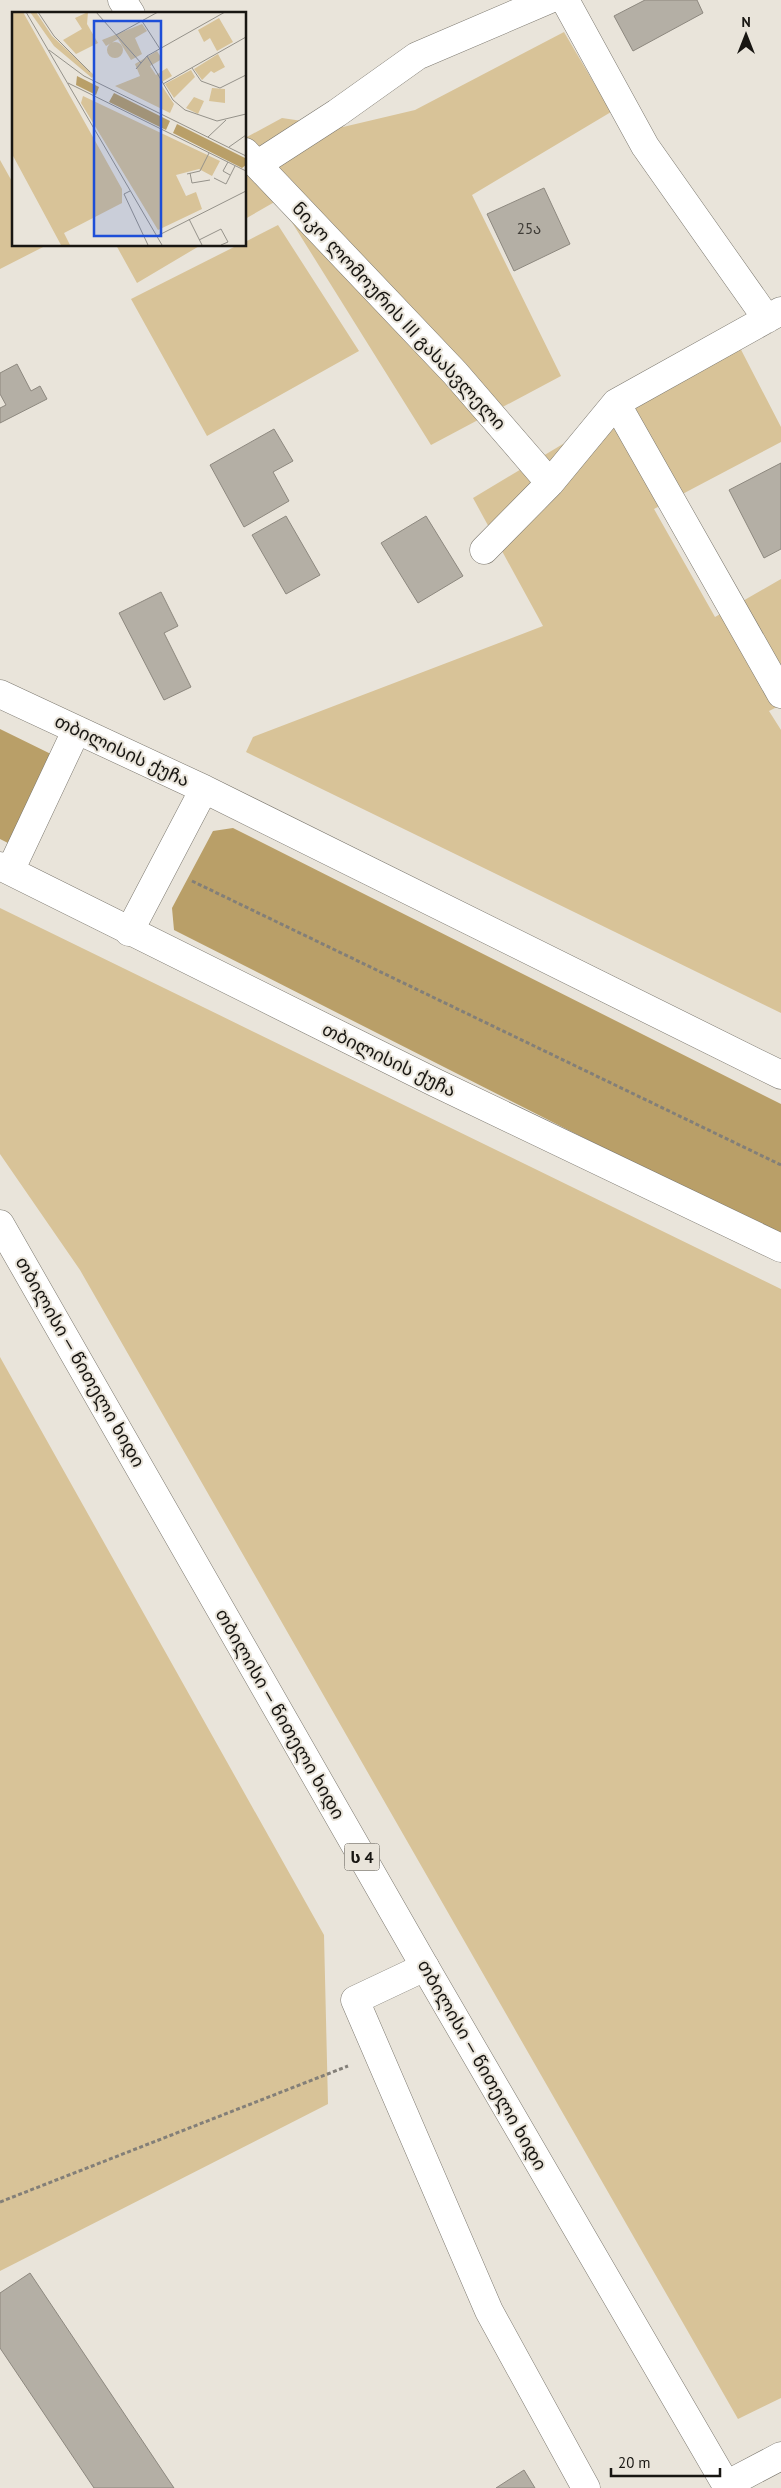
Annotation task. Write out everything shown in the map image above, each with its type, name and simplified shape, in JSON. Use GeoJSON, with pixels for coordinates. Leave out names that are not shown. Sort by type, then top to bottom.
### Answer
{"type":"FeatureCollection","features":[{"type":"Feature","properties":{"kind":"main road"},"geometry":{"type":"LineString","coordinates":[[122,0],[130,12]]}},
{"type":"Feature","properties":{"kind":"main road"},"geometry":{"type":"LineString","coordinates":[[252,158],[337,113],[418,56],[548,0]]}},
{"type":"Feature","properties":{"kind":"main road"},"geometry":{"type":"LineString","coordinates":[[484,550],[550,483],[616,403],[774,315],[645,146],[565,0]]}},
{"type":"Feature","properties":{"kind":"main road","name":"ნიკო ლომოურის III გასასვლელი"},"geometry":{"type":"LineString","coordinates":[[252,158],[455,373],[550,483]]}},
{"type":"Feature","properties":{"kind":"main road"},"geometry":{"type":"LineString","coordinates":[[616,403],[781,694]]}},
{"type":"Feature","properties":{"kind":"main road","name":"თბილისის ქუჩა"},"geometry":{"type":"LineString","coordinates":[[0,694],[204,789],[781,1075]]}},
{"type":"Feature","properties":{"kind":"main road"},"geometry":{"type":"LineString","coordinates":[[5,868],[76,730]]}},
{"type":"Feature","properties":{"kind":"main road"},"geometry":{"type":"LineString","coordinates":[[129,932],[204,789]]}},
{"type":"Feature","properties":{"kind":"main road","name":"თბილისის ქუჩა"},"geometry":{"type":"LineString","coordinates":[[5,868],[129,932],[436,1083],[781,1248]]}},
{"type":"Feature","properties":{"kind":"main road","name":"თბილისი — წითელი ხიდი"},"geometry":{"type":"LineString","coordinates":[[0,1224],[425,1967],[727,2486]]}},
{"type":"Feature","properties":{"kind":"main road"},"geometry":{"type":"LineString","coordinates":[[425,1967],[355,2000],[489,2310],[586,2488]]}},
{"type":"Feature","properties":{"kind":"main road"},"geometry":{"type":"LineString","coordinates":[[727,2486],[781,2456]]}},
{"type":"Feature","properties":{"kind":"path"},"geometry":{"type":"LineString","coordinates":[[163,867],[781,1165]]}},
{"type":"Feature","properties":{"kind":"path"},"geometry":{"type":"LineString","coordinates":[[0,2202],[299,2084],[379,2055]]}},
{"type":"Feature","properties":{"kind":"shaded area"},"geometry":{"type":"Polygon","coordinates":[[[564,32],[611,112],[472,195],[561,376],[431,445],[278,200],[246,218],[246,137],[282,118],[343,127],[415,110],[564,32]]]}},
{"type":"Feature","properties":{"kind":"shaded area"},"geometry":{"type":"Polygon","coordinates":[[[0,160],[12,181],[12,246],[45,246],[0,269],[0,160]]]}},
{"type":"Feature","properties":{"kind":"shaded area"},"geometry":{"type":"Polygon","coordinates":[[[278,225],[359,351],[207,436],[131,299],[236,246],[246,246],[246,241],[278,225]]]}},
{"type":"Feature","properties":{"kind":"shaded area"},"geometry":{"type":"Polygon","coordinates":[[[117,246],[199,246],[137,283],[117,246]]]}},
{"type":"Feature","properties":{"kind":"shaded area"},"geometry":{"type":"Polygon","coordinates":[[[736,340],[781,427],[781,442],[654,509],[715,617],[781,579],[781,705],[769,711],[781,730],[781,1013],[246,752],[253,737],[543,626],[473,498],[736,340]]]}},
{"type":"Feature","properties":{"kind":"shaded area"},"geometry":{"type":"Polygon","coordinates":[[[0,729],[55,756],[22,850],[0,839],[0,729]]]}},
{"type":"Feature","properties":{"kind":"shaded area"},"geometry":{"type":"Polygon","coordinates":[[[233,828],[781,1104],[781,1238],[174,930],[172,908],[213,831],[233,828]]]}},
{"type":"Feature","properties":{"kind":"shaded area"},"geometry":{"type":"Polygon","coordinates":[[[0,908],[781,1289],[781,2398],[738,2419],[80,1270],[0,1154],[0,908]]]}},
{"type":"Feature","properties":{"kind":"shaded area"},"geometry":{"type":"Polygon","coordinates":[[[0,1357],[324,1935],[328,2104],[0,2271],[0,1357]]]}},
{"type":"Feature","properties":{"kind":"building"},"geometry":{"type":"Polygon","coordinates":[[[645,0],[697,0],[703,13],[633,51],[614,16],[645,0]]]}},
{"type":"Feature","properties":{"kind":"building"},"geometry":{"type":"Polygon","coordinates":[[[544,188],[570,244],[514,271],[487,214],[544,188]]]}},
{"type":"Feature","properties":{"kind":"building"},"geometry":{"type":"Polygon","coordinates":[[[17,364],[31,391],[40,386],[47,399],[0,423],[0,408],[6,405],[0,394],[0,373],[17,364]]]}},
{"type":"Feature","properties":{"kind":"building"},"geometry":{"type":"Polygon","coordinates":[[[274,429],[293,461],[273,472],[289,501],[244,527],[210,465],[274,429]]]}},
{"type":"Feature","properties":{"kind":"building"},"geometry":{"type":"Polygon","coordinates":[[[781,463],[781,549],[764,558],[729,490],[781,463]]]}},
{"type":"Feature","properties":{"kind":"building"},"geometry":{"type":"Polygon","coordinates":[[[286,516],[320,575],[286,594],[252,535],[286,516]]]}},
{"type":"Feature","properties":{"kind":"building"},"geometry":{"type":"Polygon","coordinates":[[[426,516],[463,576],[418,603],[381,543],[426,516]]]}},
{"type":"Feature","properties":{"kind":"building"},"geometry":{"type":"Polygon","coordinates":[[[161,592],[178,626],[164,633],[191,687],[164,700],[119,613],[161,592]]]}},
{"type":"Feature","properties":{"kind":"building"},"geometry":{"type":"Polygon","coordinates":[[[30,2273],[174,2488],[94,2488],[0,2348],[0,2293],[30,2273]]]}},
{"type":"Feature","properties":{"kind":"building"},"geometry":{"type":"Polygon","coordinates":[[[524,2470],[535,2488],[496,2488],[524,2470]]]}}]}
